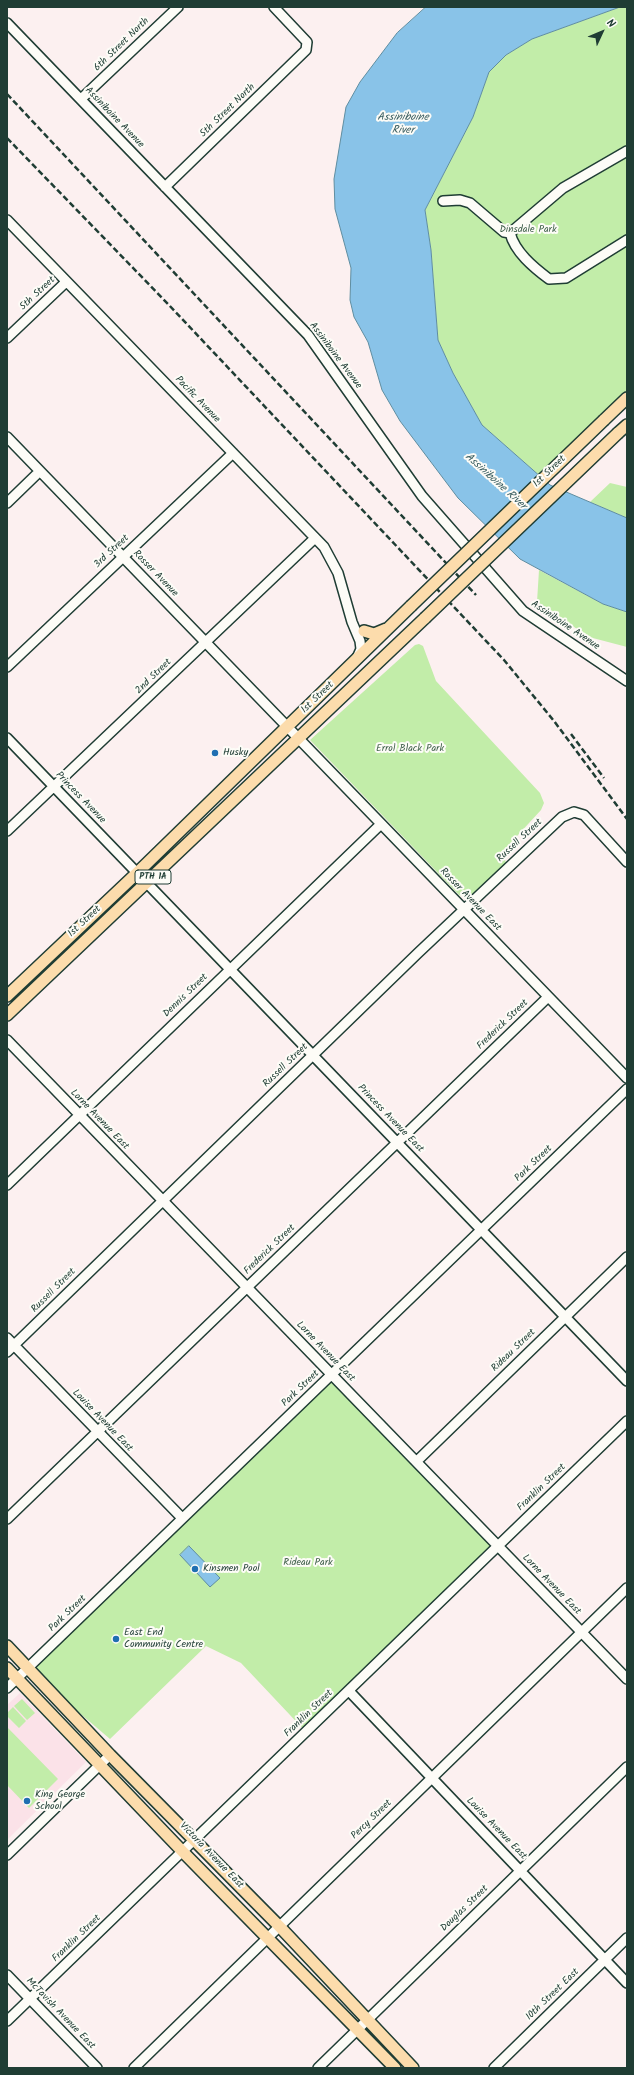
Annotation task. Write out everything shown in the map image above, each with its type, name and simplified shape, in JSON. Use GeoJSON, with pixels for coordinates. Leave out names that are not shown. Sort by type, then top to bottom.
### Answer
{"type":"FeatureCollection","features":[{"type":"Feature","properties":{"kind":"main road","name":"1st Street"},"geometry":{"type":"LineString","coordinates":[[7,996],[137,873],[627,398]]}},
{"type":"Feature","properties":{"kind":"main road","name":"1st Street"},"geometry":{"type":"LineString","coordinates":[[7,1015],[627,425]]}},
{"type":"Feature","properties":{"kind":"main road"},"geometry":{"type":"LineString","coordinates":[[364,630],[374,634],[391,626]]}},
{"type":"Feature","properties":{"kind":"main road"},"geometry":{"type":"LineString","coordinates":[[330,707],[350,681],[376,655],[374,643]]}},
{"type":"Feature","properties":{"kind":"main road","name":"Victoria Avenue East"},"geometry":{"type":"LineString","coordinates":[[7,1646],[110,1754],[279,1926],[413,2068]]}},
{"type":"Feature","properties":{"kind":"main road","name":"Victoria Avenue East"},"geometry":{"type":"LineString","coordinates":[[7,1668],[182,1852],[269,1938],[395,2068]]}},
{"type":"Feature","properties":{"kind":"street","name":"6th Street North"},"geometry":{"type":"LineString","coordinates":[[81,99],[178,7]]}},
{"type":"Feature","properties":{"kind":"street","name":"5th Street North"},"geometry":{"type":"LineString","coordinates":[[165,187],[306,50],[307,42],[274,7]]}},
{"type":"Feature","properties":{"kind":"street","name":"Assiniboine Avenue"},"geometry":{"type":"LineString","coordinates":[[7,23],[308,335],[422,496],[523,611],[627,681]]}},
{"type":"Feature","properties":{"kind":"street"},"geometry":{"type":"LineString","coordinates":[[443,201],[460,200],[470,203],[504,232],[510,233],[563,188],[627,151]]}},
{"type":"Feature","properties":{"kind":"street","name":"Pacific Avenue"},"geometry":{"type":"LineString","coordinates":[[7,220],[315,538],[328,554],[338,573],[348,610],[361,645],[359,656],[354,662]]}},
{"type":"Feature","properties":{"kind":"street"},"geometry":{"type":"LineString","coordinates":[[510,233],[512,242],[531,265],[549,279],[566,278],[627,240]]}},
{"type":"Feature","properties":{"kind":"street","name":"5th Street"},"geometry":{"type":"LineString","coordinates":[[7,338],[66,282]]}},
{"type":"Feature","properties":{"kind":"street","name":"Rosser Avenue"},"geometry":{"type":"LineString","coordinates":[[7,437],[298,738]]}},
{"type":"Feature","properties":{"kind":"street","name":"3rd Street"},"geometry":{"type":"LineString","coordinates":[[7,667],[233,453]]}},
{"type":"Feature","properties":{"kind":"street"},"geometry":{"type":"LineString","coordinates":[[7,503],[40,471]]}},
{"type":"Feature","properties":{"kind":"street","name":"2nd Street"},"geometry":{"type":"LineString","coordinates":[[7,831],[315,538]]}},
{"type":"Feature","properties":{"kind":"street","name":"Pacific Avenue"},"geometry":{"type":"LineString","coordinates":[[348,610],[374,643]]}},
{"type":"Feature","properties":{"kind":"street","name":"Princess Avenue"},"geometry":{"type":"LineString","coordinates":[[7,738],[137,873]]}},
{"type":"Feature","properties":{"kind":"street","name":"Rosser Avenue East"},"geometry":{"type":"LineString","coordinates":[[298,738],[627,1078]]}},
{"type":"Feature","properties":{"kind":"street","name":"Russell Street"},"geometry":{"type":"LineString","coordinates":[[7,1352],[162,1200],[562,817],[574,812],[580,813],[587,818],[627,862]]}},
{"type":"Feature","properties":{"kind":"street","name":"Dennis Street"},"geometry":{"type":"LineString","coordinates":[[7,1185],[381,824]]}},
{"type":"Feature","properties":{"kind":"street","name":"Princess Avenue East"},"geometry":{"type":"LineString","coordinates":[[137,873],[481,1230],[566,1316],[627,1381]]}},
{"type":"Feature","properties":{"kind":"street","name":"Frederick Street"},"geometry":{"type":"LineString","coordinates":[[7,1519],[548,997]]}},
{"type":"Feature","properties":{"kind":"street","name":"Lorne Avenue East"},"geometry":{"type":"LineString","coordinates":[[7,1040],[627,1679]]}},
{"type":"Feature","properties":{"kind":"street","name":"Park Street"},"geometry":{"type":"LineString","coordinates":[[7,1688],[627,1089]]}},
{"type":"Feature","properties":{"kind":"street","name":"Rideau Street"},"geometry":{"type":"LineString","coordinates":[[417,1461],[627,1257]]}},
{"type":"Feature","properties":{"kind":"street","name":"Louise Avenue East"},"geometry":{"type":"LineString","coordinates":[[7,1338],[182,1518]]}},
{"type":"Feature","properties":{"kind":"street","name":"Franklin Street"},"geometry":{"type":"LineString","coordinates":[[7,2021],[627,1421]]}},
{"type":"Feature","properties":{"kind":"street","name":"Percy Street"},"geometry":{"type":"LineString","coordinates":[[134,2068],[627,1588]]}},
{"type":"Feature","properties":{"kind":"street","name":"Louise Avenue East"},"geometry":{"type":"LineString","coordinates":[[349,1691],[627,1983]]}},
{"type":"Feature","properties":{"kind":"street"},"geometry":{"type":"LineString","coordinates":[[7,1854],[110,1754]]}},
{"type":"Feature","properties":{"kind":"street","name":"Douglas Street"},"geometry":{"type":"LineString","coordinates":[[318,2068],[627,1767]]}},
{"type":"Feature","properties":{"kind":"street","name":"10th Street East"},"geometry":{"type":"LineString","coordinates":[[494,2068],[627,1938]]}},
{"type":"Feature","properties":{"kind":"street","name":"McTavish Avenue East"},"geometry":{"type":"LineString","coordinates":[[7,1975],[97,2068]]}},
{"type":"Feature","properties":{"kind":"shaded area","name":"King George School"},"geometry":{"type":"Polygon","coordinates":[[[20,1693],[86,1762],[7,1840],[7,1705],[20,1693]]]}},
{"type":"Feature","properties":{"kind":"green space","name":"Dinsdale Park"},"geometry":{"type":"Polygon","coordinates":[[[620,7],[627,7],[627,395],[541,477],[482,425],[453,373],[438,340],[431,250],[425,210],[473,117],[489,72],[506,55],[532,39],[620,7]]]}},
{"type":"Feature","properties":{"kind":"green space"},"geometry":{"type":"Polygon","coordinates":[[[610,483],[627,487],[627,518],[590,502],[610,483]]]}},
{"type":"Feature","properties":{"kind":"green space"},"geometry":{"type":"Polygon","coordinates":[[[539,570],[603,604],[627,612],[627,647],[589,637],[537,602],[539,570]]]}},
{"type":"Feature","properties":{"kind":"green space","name":"Errol Black Park"},"geometry":{"type":"Polygon","coordinates":[[[419,644],[423,646],[436,681],[540,793],[544,803],[541,810],[506,848],[504,856],[506,863],[474,893],[467,897],[459,895],[310,740],[415,645],[419,644]]]}},
{"type":"Feature","properties":{"kind":"green space","name":"Rideau Park"},"geometry":{"type":"Polygon","coordinates":[[[332,1374],[498,1546],[306,1732],[241,1663],[206,1646],[110,1739],[27,1668],[332,1374]]]}},
{"type":"Feature","properties":{"kind":"green space"},"geometry":{"type":"Polygon","coordinates":[[[22,1699],[35,1713],[27,1720],[14,1706],[22,1699]]]}},
{"type":"Feature","properties":{"kind":"green space"},"geometry":{"type":"Polygon","coordinates":[[[13,1707],[26,1721],[19,1728],[7,1716],[7,1713],[13,1707]]]}},
{"type":"Feature","properties":{"kind":"green space"},"geometry":{"type":"Polygon","coordinates":[[[7,1727],[58,1779],[29,1808],[7,1785],[7,1727]]]}},
{"type":"Feature","properties":{"kind":"water","name":"Assiniboine River"},"geometry":{"type":"Polygon","coordinates":[[[426,7],[620,7],[532,39],[506,55],[489,72],[473,117],[425,210],[431,250],[438,340],[453,373],[482,425],[550,485],[627,518],[627,612],[603,604],[520,559],[458,498],[400,421],[382,390],[368,342],[354,317],[350,300],[351,268],[335,209],[334,179],[346,107],[360,82],[397,33],[426,7]]]}},
{"type":"Feature","properties":{"kind":"water"},"geometry":{"type":"Polygon","coordinates":[[[189,1546],[220,1578],[210,1587],[180,1555],[189,1546]]]}},
{"type":"Feature","properties":{"kind":"railway"},"geometry":{"type":"LineString","coordinates":[[7,94],[476,595]]}},
{"type":"Feature","properties":{"kind":"railway"},"geometry":{"type":"LineString","coordinates":[[7,138],[168,304],[504,660],[554,721],[627,819]]}},
{"type":"Feature","properties":{"kind":"railway"},"geometry":{"type":"LineString","coordinates":[[571,734],[604,778]]}},
{"type":"Feature","properties":{"kind":"place","name":"Husky"},"geometry":{"type":"Point","coordinates":[215,753]}},
{"type":"Feature","properties":{"kind":"place","name":"Kinsmen Pool"},"geometry":{"type":"Point","coordinates":[195,1569]}},
{"type":"Feature","properties":{"kind":"place","name":"East End Community Centre"},"geometry":{"type":"Point","coordinates":[116,1639]}},
{"type":"Feature","properties":{"kind":"place","name":"King George School"},"geometry":{"type":"Point","coordinates":[27,1801]}}]}
